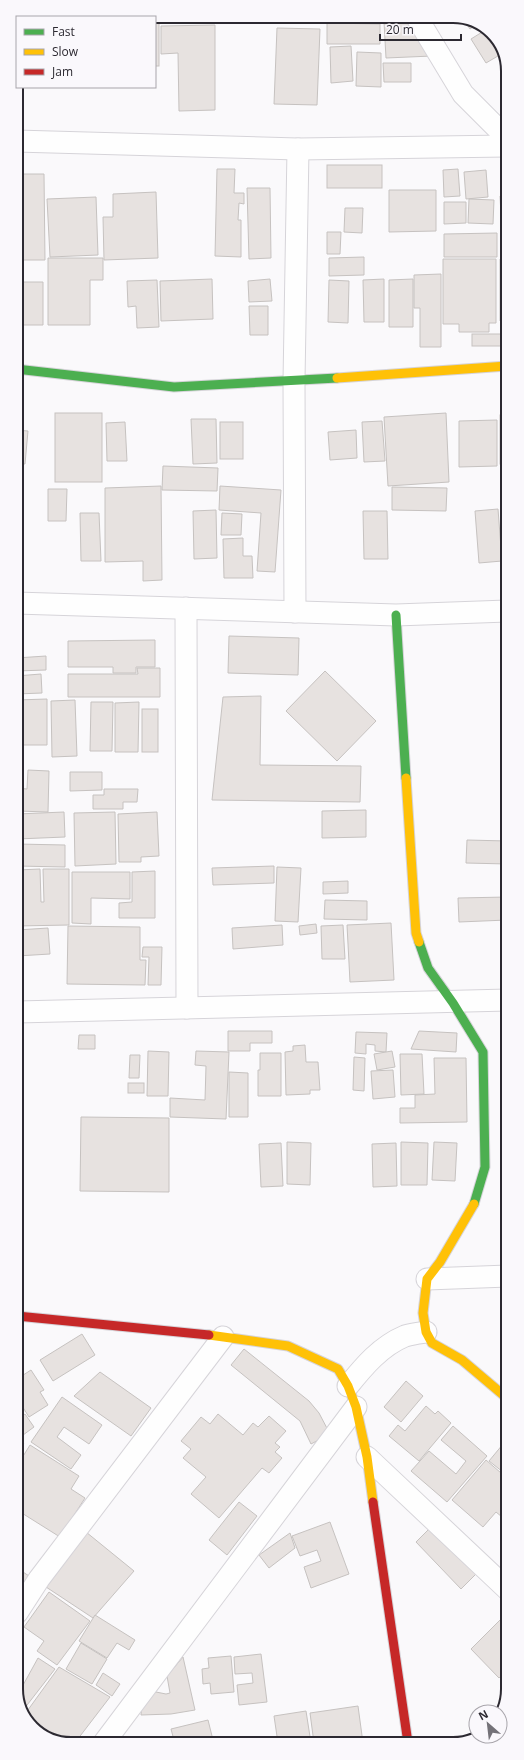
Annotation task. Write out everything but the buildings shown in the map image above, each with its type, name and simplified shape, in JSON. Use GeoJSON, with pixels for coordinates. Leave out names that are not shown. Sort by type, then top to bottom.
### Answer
{"type":"FeatureCollection","features":[{"type":"Feature","properties":{"kind":"street"},"geometry":{"type":"LineString","coordinates":[[420,23],[463,94],[501,132]]}},
{"type":"Feature","properties":{"kind":"street"},"geometry":{"type":"LineString","coordinates":[[23,141],[298,149],[501,146]]}},
{"type":"Feature","properties":{"kind":"street"},"geometry":{"type":"LineString","coordinates":[[295,612],[294,381],[298,149]]}},
{"type":"Feature","properties":{"kind":"street"},"geometry":{"type":"LineString","coordinates":[[23,370],[174,387],[294,381],[501,366]]}},
{"type":"Feature","properties":{"kind":"street"},"geometry":{"type":"LineString","coordinates":[[23,603],[396,615],[501,611]]}},
{"type":"Feature","properties":{"kind":"street"},"geometry":{"type":"LineString","coordinates":[[186,608],[187,1008]]}},
{"type":"Feature","properties":{"kind":"street"},"geometry":{"type":"LineString","coordinates":[[396,615],[416,934],[428,968],[453,1003],[483,1052],[485,1167],[476,1200],[440,1262],[428,1279],[423,1313],[426,1332],[432,1343],[462,1360],[501,1393]]}},
{"type":"Feature","properties":{"kind":"street"},"geometry":{"type":"LineString","coordinates":[[23,1012],[453,1003],[501,1000]]}},
{"type":"Feature","properties":{"kind":"street"},"geometry":{"type":"LineString","coordinates":[[428,1279],[501,1276]]}},
{"type":"Feature","properties":{"kind":"street"},"geometry":{"type":"LineString","coordinates":[[23,1317],[186,1332],[288,1346],[338,1369],[348,1386],[356,1407],[367,1457],[407,1737]]}},
{"type":"Feature","properties":{"kind":"street"},"geometry":{"type":"LineString","coordinates":[[348,1386],[367,1362],[390,1344],[405,1336],[426,1332]]}},
{"type":"Feature","properties":{"kind":"street"},"geometry":{"type":"LineString","coordinates":[[23,1604],[39,1579],[223,1337]]}},
{"type":"Feature","properties":{"kind":"street"},"geometry":{"type":"LineString","coordinates":[[108,1737],[356,1407]]}},
{"type":"Feature","properties":{"kind":"street"},"geometry":{"type":"LineString","coordinates":[[367,1457],[501,1583]]}},
{"type":"Feature","properties":{"kind":"traffic: fast"},"geometry":{"type":"LineString","coordinates":[[23,370],[174,387],[337,378]]}},
{"type":"Feature","properties":{"kind":"traffic: fast"},"geometry":{"type":"LineString","coordinates":[[396,615],[406,778]]}},
{"type":"Feature","properties":{"kind":"traffic: fast"},"geometry":{"type":"LineString","coordinates":[[419,942],[428,968],[453,1003],[483,1052],[485,1167],[474,1204]]}},
{"type":"Feature","properties":{"kind":"traffic: slow"},"geometry":{"type":"LineString","coordinates":[[337,378],[501,366]]}},
{"type":"Feature","properties":{"kind":"traffic: slow"},"geometry":{"type":"LineString","coordinates":[[406,778],[416,933],[419,942]]}},
{"type":"Feature","properties":{"kind":"traffic: slow"},"geometry":{"type":"LineString","coordinates":[[474,1204],[440,1262],[427,1279],[423,1313],[426,1332],[432,1343],[462,1360],[501,1393]]}},
{"type":"Feature","properties":{"kind":"traffic: slow"},"geometry":{"type":"LineString","coordinates":[[209,1335],[288,1346],[338,1369],[348,1386],[356,1407],[367,1457],[373,1502]]}},
{"type":"Feature","properties":{"kind":"traffic: jam"},"geometry":{"type":"LineString","coordinates":[[23,1317],[209,1335]]}},
{"type":"Feature","properties":{"kind":"traffic: jam"},"geometry":{"type":"LineString","coordinates":[[373,1502],[407,1737]]}}]}
